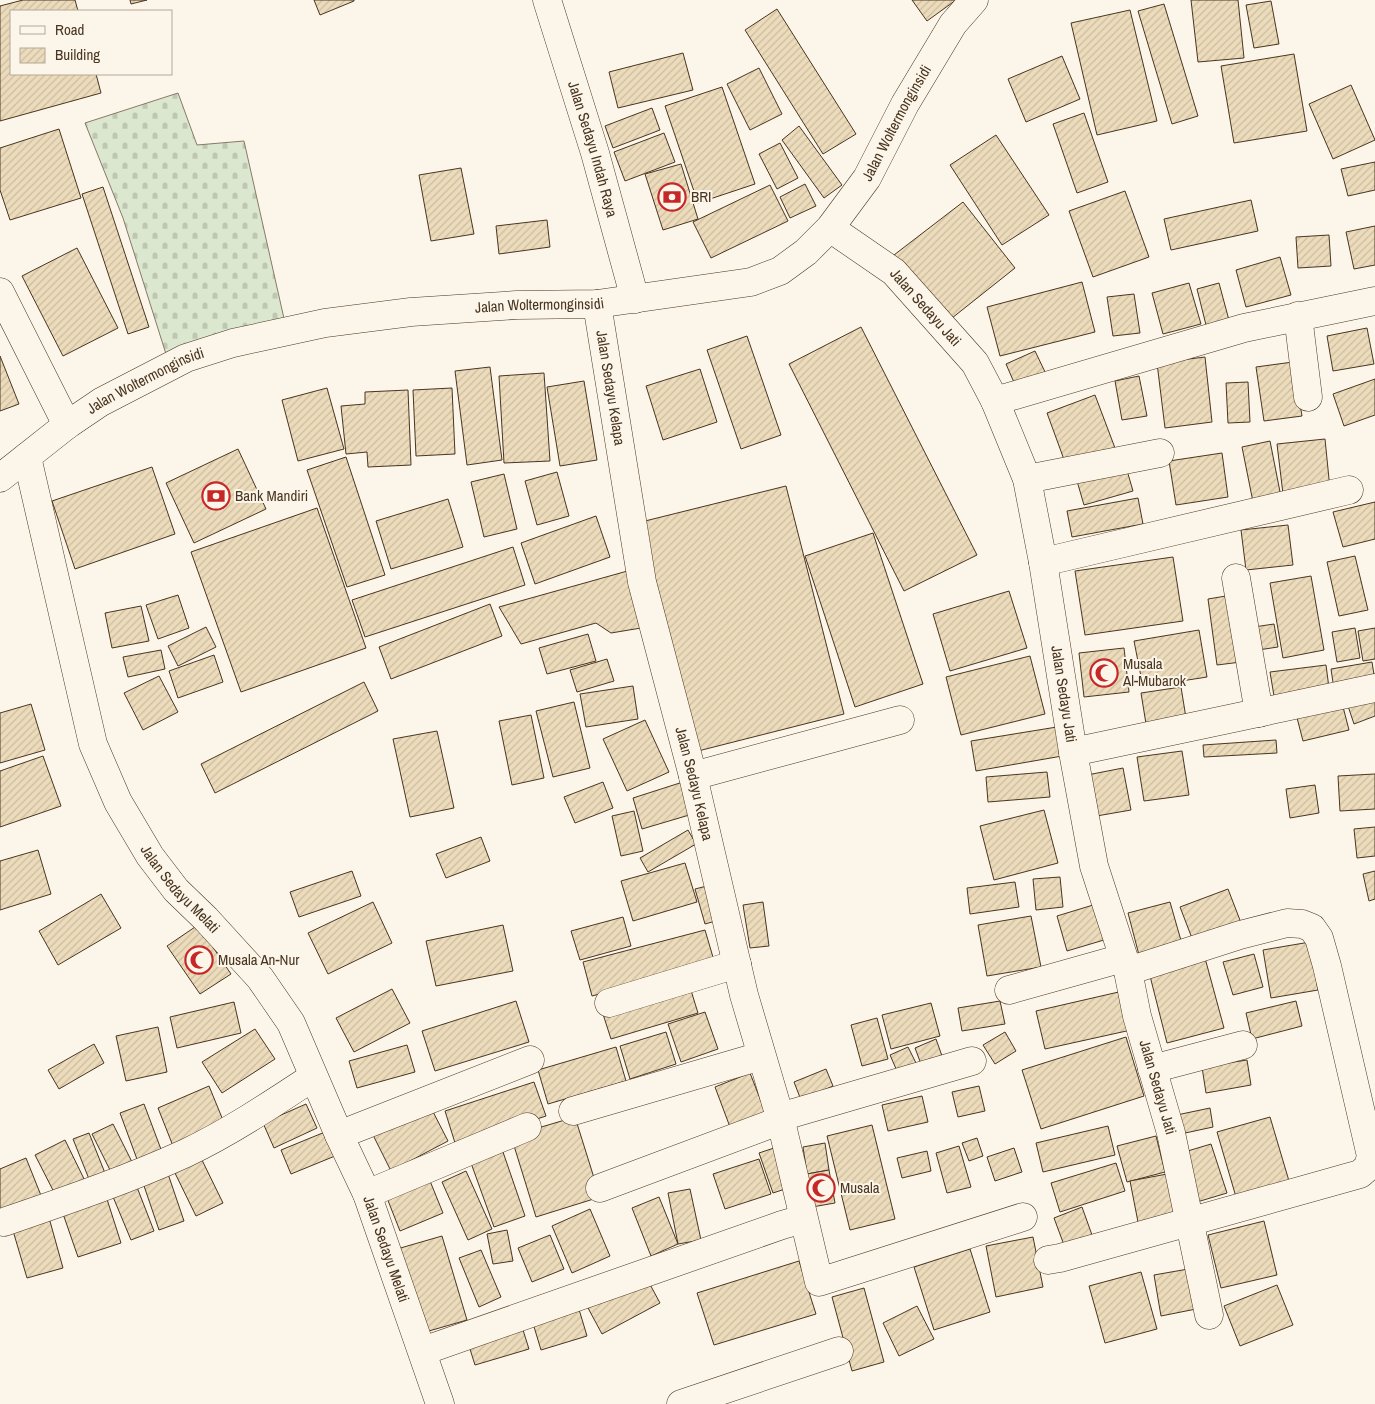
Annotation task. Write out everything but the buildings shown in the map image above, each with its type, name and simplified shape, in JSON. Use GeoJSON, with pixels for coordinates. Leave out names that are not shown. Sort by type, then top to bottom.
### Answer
{"type":"FeatureCollection","features":[{"type":"Feature","properties":{"kind":"street","name":"Jalan Sedayu Indah Raya"},"geometry":{"type":"LineString","coordinates":[[547,0],[595,153],[635,298]]}},
{"type":"Feature","properties":{"kind":"street","name":"Jalan Woltermonginsidi"},"geometry":{"type":"LineString","coordinates":[[0,478],[67,425],[101,402],[186,358],[242,341],[325,323],[411,312],[517,305],[597,304],[750,282],[780,271],[806,252],[830,228],[867,178],[905,104],[953,24],[974,0]]}},
{"type":"Feature","properties":{"kind":"street","name":"Jalan Sedayu Jati"},"geometry":{"type":"LineString","coordinates":[[830,228],[894,272],[975,363],[995,401],[1027,479],[1043,562],[1073,752],[1094,866],[1125,965],[1137,1016],[1171,1132],[1209,1315]]}},
{"type":"Feature","properties":{"kind":"street"},"geometry":{"type":"LineString","coordinates":[[0,292],[67,425]]}},
{"type":"Feature","properties":{"kind":"street"},"geometry":{"type":"LineString","coordinates":[[995,401],[1244,328],[1375,301]]}},
{"type":"Feature","properties":{"kind":"street","name":"Jalan Sedayu Kelapa"},"geometry":{"type":"LineString","coordinates":[[597,304],[642,582],[693,776],[737,964],[761,1056],[780,1117],[819,1282],[1023,1217]]}},
{"type":"Feature","properties":{"kind":"street"},"geometry":{"type":"LineString","coordinates":[[1298,316],[1308,397]]}},
{"type":"Feature","properties":{"kind":"street"},"geometry":{"type":"LineString","coordinates":[[1027,479],[1160,453]]}},
{"type":"Feature","properties":{"kind":"street","name":"Jalan Sedayu Melati"},"geometry":{"type":"LineString","coordinates":[[27,457],[93,744],[118,802],[150,856],[176,890],[260,978],[277,1000],[291,1023],[339,1135],[367,1194],[391,1268],[423,1351],[440,1404]]}},
{"type":"Feature","properties":{"kind":"street"},"geometry":{"type":"LineString","coordinates":[[1043,562],[1349,490]]}},
{"type":"Feature","properties":{"kind":"street"},"geometry":{"type":"LineString","coordinates":[[1236,578],[1259,713]]}},
{"type":"Feature","properties":{"kind":"street"},"geometry":{"type":"LineString","coordinates":[[1073,752],[1375,688]]}},
{"type":"Feature","properties":{"kind":"street"},"geometry":{"type":"LineString","coordinates":[[693,776],[900,720]]}},
{"type":"Feature","properties":{"kind":"street"},"geometry":{"type":"LineString","coordinates":[[1009,990],[1125,965],[1288,923],[1302,924],[1312,928],[1319,938],[1334,992],[1371,1156],[1368,1167],[1360,1174],[1048,1260]]}},
{"type":"Feature","properties":{"kind":"street"},"geometry":{"type":"LineString","coordinates":[[609,1003],[737,964]]}},
{"type":"Feature","properties":{"kind":"street"},"geometry":{"type":"LineString","coordinates":[[1152,1069],[1243,1045]]}},
{"type":"Feature","properties":{"kind":"street"},"geometry":{"type":"LineString","coordinates":[[573,1111],[761,1056]]}},
{"type":"Feature","properties":{"kind":"street"},"geometry":{"type":"LineString","coordinates":[[339,1135],[530,1060]]}},
{"type":"Feature","properties":{"kind":"street"},"geometry":{"type":"LineString","coordinates":[[600,1188],[771,1124],[780,1117],[972,1061]]}},
{"type":"Feature","properties":{"kind":"street"},"geometry":{"type":"LineString","coordinates":[[4,1222],[90,1193],[185,1153],[254,1115],[313,1076]]}},
{"type":"Feature","properties":{"kind":"street"},"geometry":{"type":"LineString","coordinates":[[367,1194],[527,1127]]}},
{"type":"Feature","properties":{"kind":"street"},"geometry":{"type":"LineString","coordinates":[[423,1351],[803,1219]]}},
{"type":"Feature","properties":{"kind":"street"},"geometry":{"type":"LineString","coordinates":[[681,1404],[839,1351]]}},
{"type":"Feature","properties":{"kind":"green space"},"geometry":{"type":"Polygon","coordinates":[[[178,93],[197,145],[244,141],[285,323],[166,354],[123,218],[85,123],[178,93]]]}},
{"type":"Feature","properties":{"kind":"place","name":"BRI"},"geometry":{"type":"Point","coordinates":[672,197]}},
{"type":"Feature","properties":{"kind":"place","name":"Bank Mandiri"},"geometry":{"type":"Point","coordinates":[216,496]}},
{"type":"Feature","properties":{"kind":"place","name":"Musala Al-Mubarok"},"geometry":{"type":"Point","coordinates":[1104,673]}},
{"type":"Feature","properties":{"kind":"place","name":"Musala An-Nur"},"geometry":{"type":"Point","coordinates":[199,960]}},
{"type":"Feature","properties":{"kind":"place","name":"Musala"},"geometry":{"type":"Point","coordinates":[821,1188]}}]}
